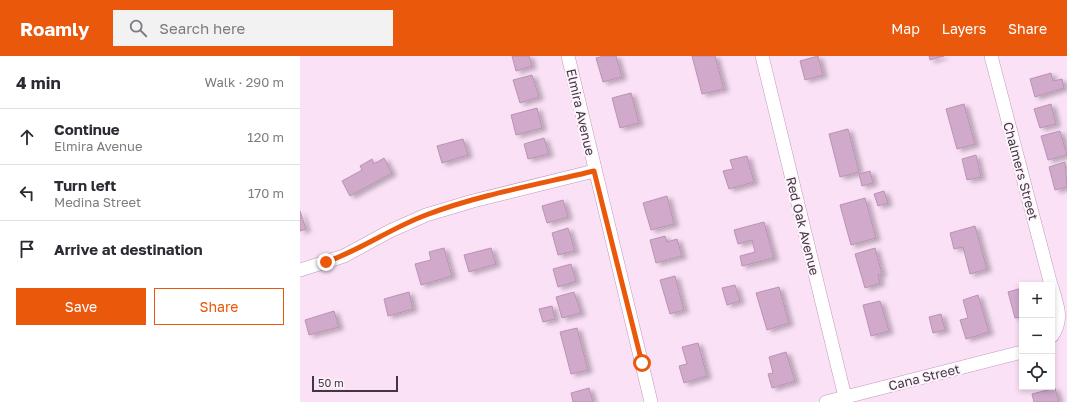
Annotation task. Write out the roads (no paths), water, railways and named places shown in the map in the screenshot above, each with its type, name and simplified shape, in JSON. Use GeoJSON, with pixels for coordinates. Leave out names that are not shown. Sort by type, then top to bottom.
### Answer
{"type":"FeatureCollection","features":[{"type":"Feature","properties":{"kind":"street","name":"Elmira Avenue"},"geometry":{"type":"LineString","coordinates":[[568,56],[594,171],[651,402]]}},
{"type":"Feature","properties":{"kind":"street","name":"Red Oak Avenue"},"geometry":{"type":"LineString","coordinates":[[762,56],[845,397]]}},
{"type":"Feature","properties":{"kind":"street","name":"Chalmers Street"},"geometry":{"type":"LineString","coordinates":[[991,56],[1051,282]]}},
{"type":"Feature","properties":{"kind":"street"},"geometry":{"type":"LineString","coordinates":[[300,270],[344,256],[390,231],[426,215],[473,201],[594,171]]}},
{"type":"Feature","properties":{"kind":"street","name":"Chalmers Street"},"geometry":{"type":"LineString","coordinates":[[1055,298],[1060,317],[1059,325],[1055,331]]}},
{"type":"Feature","properties":{"kind":"street","name":"Cana Street"},"geometry":{"type":"LineString","coordinates":[[826,402],[1019,353]]}}]}
